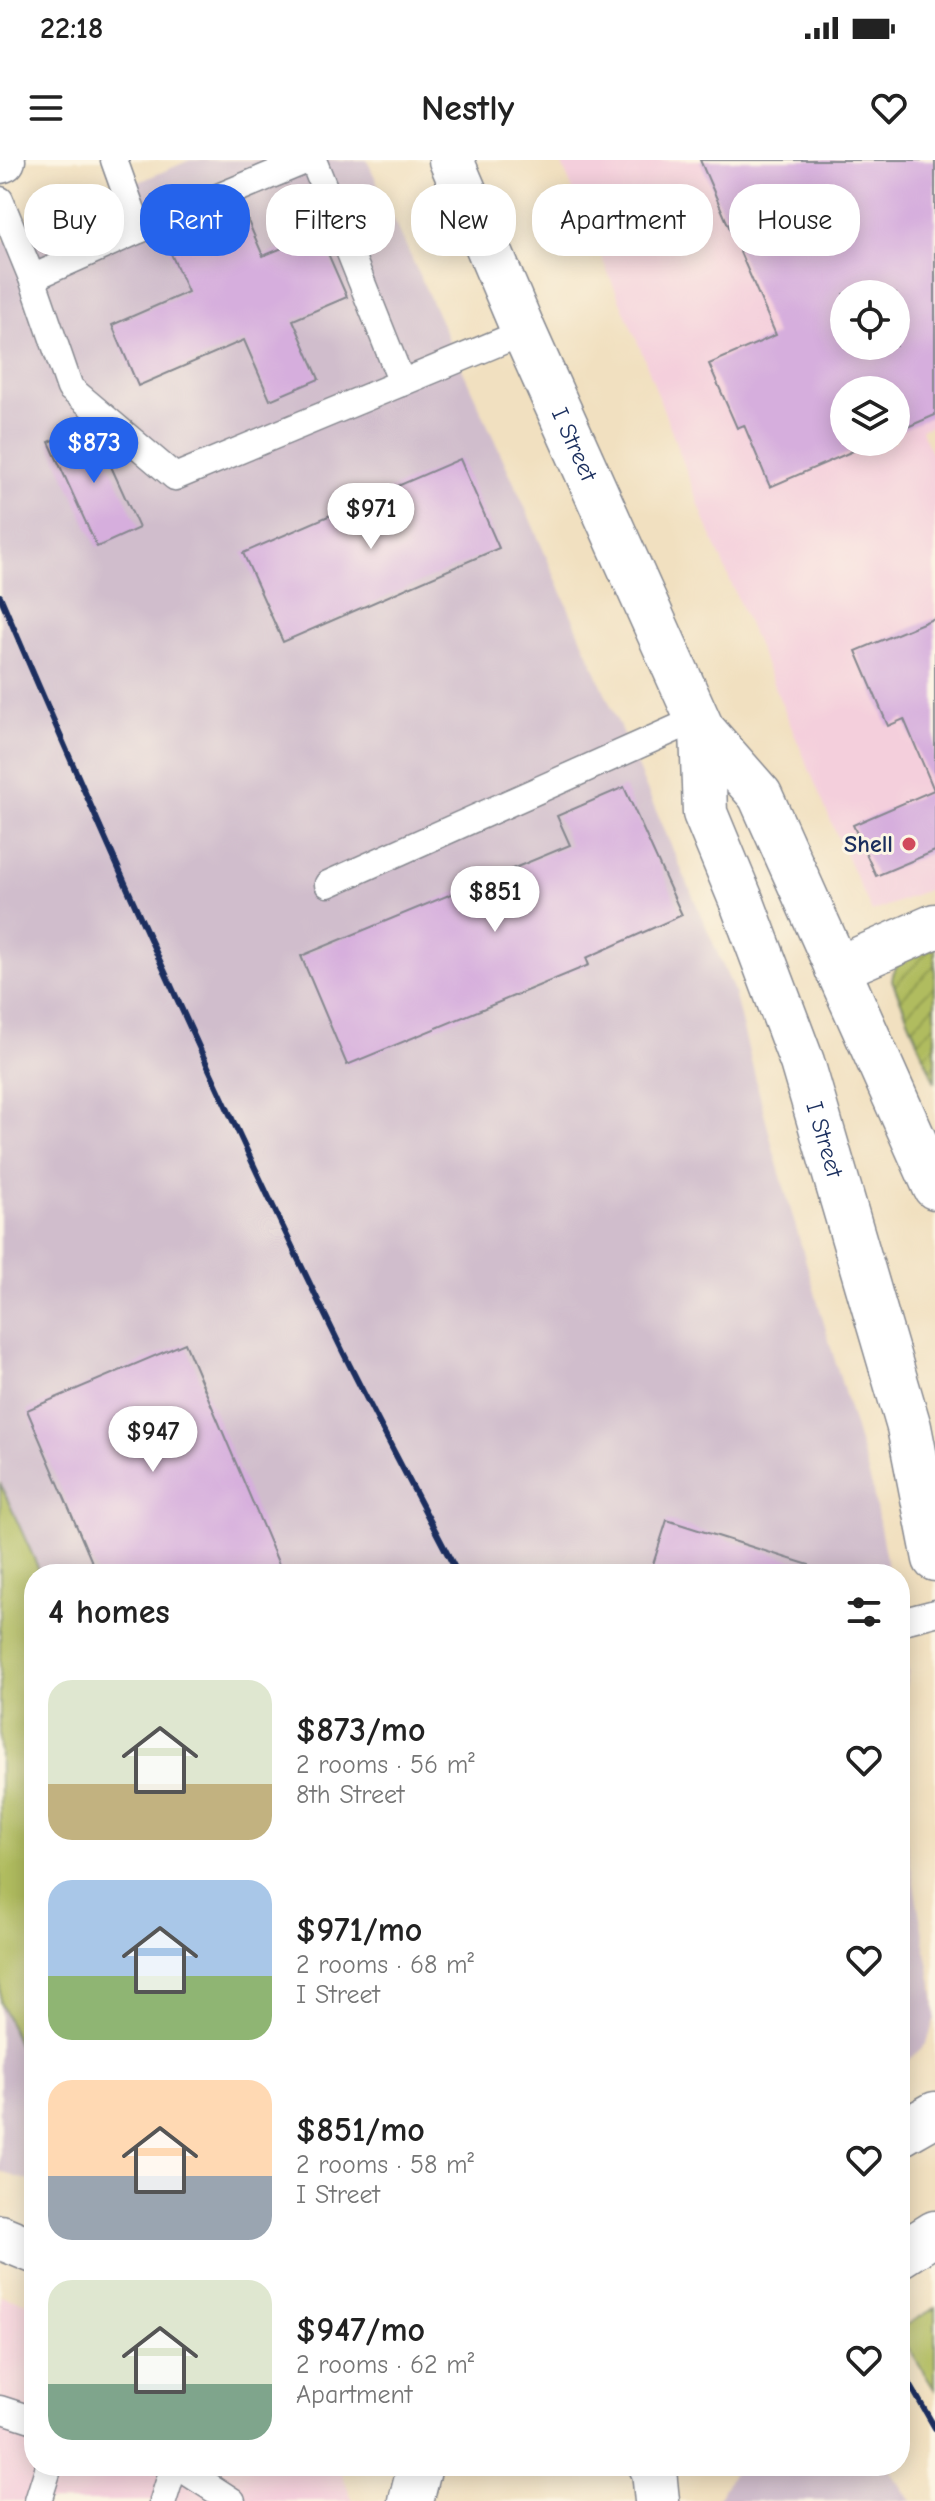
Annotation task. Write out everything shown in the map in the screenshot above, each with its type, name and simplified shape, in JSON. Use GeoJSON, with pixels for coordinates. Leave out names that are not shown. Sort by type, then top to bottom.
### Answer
{"type":"FeatureCollection","features":[{"type":"Feature","properties":{"kind":"main road","name":"I Street"},"geometry":{"type":"LineString","coordinates":[[451,160],[524,332],[700,724],[760,795],[935,1187]]}},
{"type":"Feature","properties":{"kind":"main road","name":"I Street"},"geometry":{"type":"LineString","coordinates":[[700,724],[705,813],[802,1062],[909,1427],[935,1559]]}},
{"type":"Feature","properties":{"kind":"main road"},"geometry":{"type":"LineString","coordinates":[[837,969],[935,926]]}},
{"type":"Feature","properties":{"kind":"main road"},"geometry":{"type":"LineString","coordinates":[[910,2128],[935,2114]]}},
{"type":"Feature","properties":{"kind":"main road"},"geometry":{"type":"LineString","coordinates":[[0,2220],[24,2222]]}},
{"type":"Feature","properties":{"kind":"main road"},"geometry":{"type":"LineString","coordinates":[[910,2249],[935,2233]]}},
{"type":"Feature","properties":{"kind":"main road"},"geometry":{"type":"LineString","coordinates":[[0,2237],[24,2247]]}},
{"type":"Feature","properties":{"kind":"lane"},"geometry":{"type":"LineString","coordinates":[[114,160],[139,230]]}},
{"type":"Feature","properties":{"kind":"lane"},"geometry":{"type":"LineString","coordinates":[[32,278],[310,160],[402,383]]}},
{"type":"Feature","properties":{"kind":"lane"},"geometry":{"type":"LineString","coordinates":[[0,200],[32,278],[70,388],[175,477],[524,332]]}},
{"type":"Feature","properties":{"kind":"lane"},"geometry":{"type":"LineString","coordinates":[[328,884],[700,724]]}},
{"type":"Feature","properties":{"kind":"lane"},"geometry":{"type":"LineString","coordinates":[[910,1619],[935,1613]]}},
{"type":"Feature","properties":{"kind":"lane"},"geometry":{"type":"LineString","coordinates":[[0,2409],[24,2417]]}},
{"type":"Feature","properties":{"kind":"lane"},"geometry":{"type":"LineString","coordinates":[[38,2501],[46,2476]]}},
{"type":"Feature","properties":{"kind":"lane"},"geometry":{"type":"LineString","coordinates":[[163,2501],[172,2476]]}},
{"type":"Feature","properties":{"kind":"lane"},"geometry":{"type":"LineString","coordinates":[[192,2476],[232,2501]]}},
{"type":"Feature","properties":{"kind":"shaded area"},"geometry":{"type":"Polygon","coordinates":[[[190,160],[367,160],[378,184],[266,184],[266,256],[395,256],[395,222],[524,505],[733,989],[775,1156],[872,1487],[887,1564],[37,1564],[0,1482],[0,242],[24,232],[24,256],[124,256],[124,188],[190,160]]]}},
{"type":"Feature","properties":{"kind":"shaded area"},"geometry":{"type":"Polygon","coordinates":[[[560,160],[933,160],[935,424],[921,430],[935,461],[935,887],[872,912],[705,521],[643,355],[601,256],[713,256],[713,184],[570,184],[560,160]]]}},
{"type":"Feature","properties":{"kind":"shaded area"},"geometry":{"type":"Polygon","coordinates":[[[910,1862],[934,1996],[935,2017],[927,2043],[910,2059],[910,1862]]]}},
{"type":"Feature","properties":{"kind":"shaded area"},"geometry":{"type":"Polygon","coordinates":[[[0,2002],[24,2058],[24,2179],[0,2172],[0,2002]]]}},
{"type":"Feature","properties":{"kind":"shaded area"},"geometry":{"type":"Polygon","coordinates":[[[0,2295],[24,2302],[24,2476],[343,2476],[353,2501],[0,2501],[0,2295]]]}},
{"type":"Feature","properties":{"kind":"shaded area"},"geometry":{"type":"Polygon","coordinates":[[[731,2476],[894,2476],[911,2501],[717,2501],[731,2476]]]}},
{"type":"Feature","properties":{"kind":"green space"},"geometry":{"type":"Polygon","coordinates":[[[935,944],[935,1083],[892,980],[901,961],[935,944]]]}},
{"type":"Feature","properties":{"kind":"green space"},"geometry":{"type":"Polygon","coordinates":[[[0,1483],[36,1564],[24,1564],[24,2058],[0,2002],[0,1483]]]}},
{"type":"Feature","properties":{"kind":"green space"},"geometry":{"type":"Polygon","coordinates":[[[935,2308],[935,2390],[910,2351],[910,2323],[935,2308]]]}},
{"type":"Feature","properties":{"kind":"building"},"geometry":{"type":"Polygon","coordinates":[[[700,160],[935,160],[935,415],[910,426],[910,376],[830,376],[830,456],[842,456],[770,487],[744,425],[737,428],[709,364],[776,335],[742,256],[860,256],[860,184],[729,184],[729,227],[700,160]]]}},
{"type":"Feature","properties":{"kind":"building"},"geometry":{"type":"Polygon","coordinates":[[[250,226],[263,256],[329,256],[347,297],[293,320],[319,379],[270,400],[244,340],[138,386],[112,325],[188,292],[172,256],[250,256],[250,226]]]}},
{"type":"Feature","properties":{"kind":"building"},"geometry":{"type":"Polygon","coordinates":[[[89,425],[94,429],[139,528],[97,547],[49,442],[89,425]]]}},
{"type":"Feature","properties":{"kind":"building"},"geometry":{"type":"Polygon","coordinates":[[[460,459],[499,548],[283,642],[243,553],[460,459]]]}},
{"type":"Feature","properties":{"kind":"building"},"geometry":{"type":"Polygon","coordinates":[[[935,618],[935,851],[876,876],[853,825],[934,790],[904,719],[888,726],[856,651],[935,618]]]}},
{"type":"Feature","properties":{"kind":"building"},"geometry":{"type":"Polygon","coordinates":[[[624,787],[682,915],[586,958],[589,965],[347,1065],[301,956],[570,845],[557,816],[624,787]]]}},
{"type":"Feature","properties":{"kind":"building"},"geometry":{"type":"Polygon","coordinates":[[[185,1343],[279,1564],[93,1564],[27,1410],[185,1343]]]}},
{"type":"Feature","properties":{"kind":"building"},"geometry":{"type":"Polygon","coordinates":[[[667,1520],[806,1564],[653,1564],[667,1520]]]}},
{"type":"Feature","properties":{"kind":"railway"},"geometry":{"type":"LineString","coordinates":[[0,596],[210,1072],[344,1354],[453,1564]]}},
{"type":"Feature","properties":{"kind":"railway"},"geometry":{"type":"LineString","coordinates":[[910,2384],[935,2428]]}},
{"type":"Feature","properties":{"kind":"place","name":"Shell"},"geometry":{"type":"Point","coordinates":[909,844]}}]}
